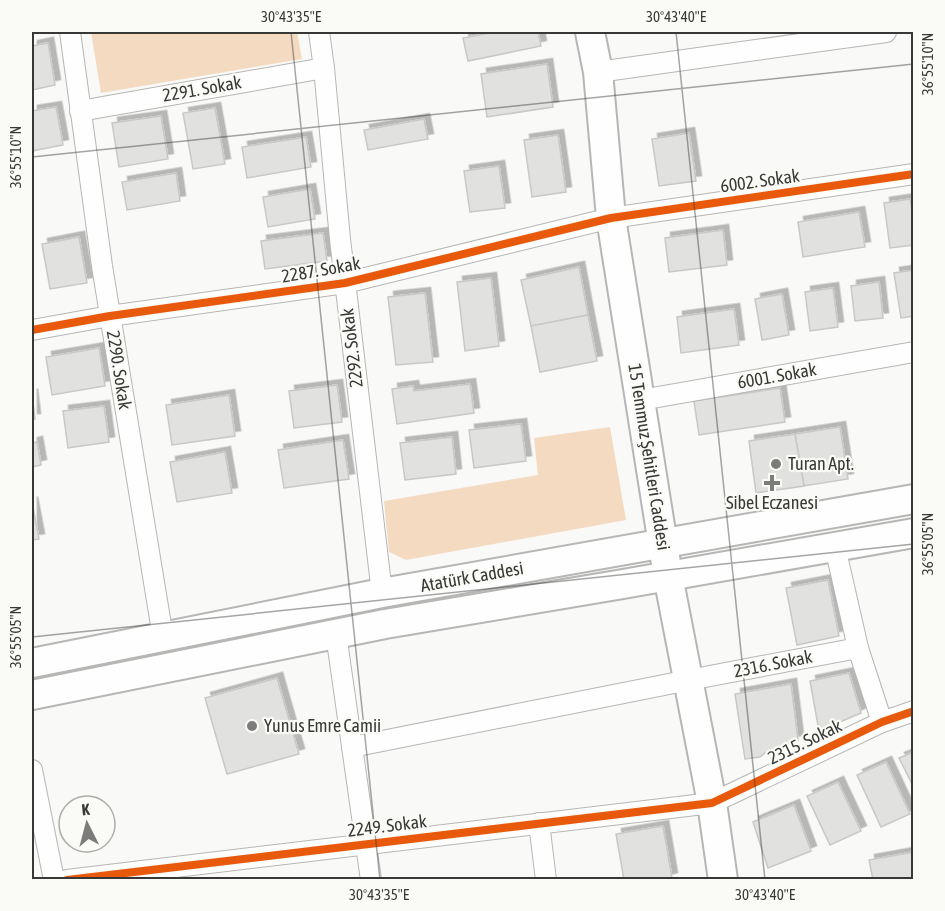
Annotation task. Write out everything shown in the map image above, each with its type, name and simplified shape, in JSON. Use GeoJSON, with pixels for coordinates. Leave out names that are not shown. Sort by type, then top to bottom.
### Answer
{"type":"FeatureCollection","features":[{"type":"Feature","properties":{"kind":"main road","name":"15 Temmuz Şehitleri Caddesi"},"geometry":{"type":"LineString","coordinates":[[590,32],[597,72],[611,218],[668,576],[712,803],[723,879]]}},
{"type":"Feature","properties":{"kind":"main road","name":"Atatürk Caddesi"},"geometry":{"type":"LineString","coordinates":[[32,663],[382,593],[914,499]]}},
{"type":"Feature","properties":{"kind":"main road","name":"Atatürk Caddesi"},"geometry":{"type":"LineString","coordinates":[[32,695],[385,624],[914,533]]}},
{"type":"Feature","properties":{"kind":"street","name":"2290. Sokak"},"geometry":{"type":"LineString","coordinates":[[70,32],[110,316],[163,637]]}},
{"type":"Feature","properties":{"kind":"street","name":"2292. Sokak"},"geometry":{"type":"LineString","coordinates":[[319,32],[345,283],[382,593]]}},
{"type":"Feature","properties":{"kind":"street"},"geometry":{"type":"LineString","coordinates":[[597,72],[886,32]]}},
{"type":"Feature","properties":{"kind":"street","name":"2291. Sokak"},"geometry":{"type":"LineString","coordinates":[[81,111],[324,68]]}},
{"type":"Feature","properties":{"kind":"street","name":"6002. Sokak"},"geometry":{"type":"LineString","coordinates":[[611,218],[914,174]]}},
{"type":"Feature","properties":{"kind":"street","name":"2287. Sokak"},"geometry":{"type":"LineString","coordinates":[[32,330],[110,316],[345,283],[611,218]]}},
{"type":"Feature","properties":{"kind":"street","name":"6001. Sokak"},"geometry":{"type":"LineString","coordinates":[[641,400],[914,352]]}},
{"type":"Feature","properties":{"kind":"street"},"geometry":{"type":"LineString","coordinates":[[835,547],[858,648],[882,722]]}},
{"type":"Feature","properties":{"kind":"street"},"geometry":{"type":"LineString","coordinates":[[336,634],[371,879]]}},
{"type":"Feature","properties":{"kind":"street","name":"2316. Sokak"},"geometry":{"type":"LineString","coordinates":[[352,747],[858,648]]}},
{"type":"Feature","properties":{"kind":"street","name":"2315. Sokak"},"geometry":{"type":"LineString","coordinates":[[712,803],[882,722],[914,711]]}},
{"type":"Feature","properties":{"kind":"street"},"geometry":{"type":"LineString","coordinates":[[32,770],[54,879]]}},
{"type":"Feature","properties":{"kind":"street","name":"2249. Sokak"},"geometry":{"type":"LineString","coordinates":[[67,879],[712,803]]}},
{"type":"Feature","properties":{"kind":"street"},"geometry":{"type":"LineString","coordinates":[[539,824],[546,879]]}},
{"type":"Feature","properties":{"kind":"shaded area"},"geometry":{"type":"Polygon","coordinates":[[[91,32],[297,32],[302,59],[101,93],[91,32]]]}},
{"type":"Feature","properties":{"kind":"shaded area"},"geometry":{"type":"Polygon","coordinates":[[[610,427],[626,520],[406,560],[389,552],[384,501],[538,475],[534,438],[610,427]]]}},
{"type":"Feature","properties":{"kind":"building"},"geometry":{"type":"Polygon","coordinates":[[[495,32],[538,32],[541,46],[468,61],[463,38],[495,32]]]}},
{"type":"Feature","properties":{"kind":"building"},"geometry":{"type":"Polygon","coordinates":[[[48,43],[55,85],[32,90],[32,46],[48,43]]]}},
{"type":"Feature","properties":{"kind":"building"},"geometry":{"type":"Polygon","coordinates":[[[547,64],[553,107],[487,117],[481,74],[547,64]]]}},
{"type":"Feature","properties":{"kind":"building"},"geometry":{"type":"Polygon","coordinates":[[[56,107],[63,145],[32,151],[32,111],[56,107]]]}},
{"type":"Feature","properties":{"kind":"building"},"geometry":{"type":"Polygon","coordinates":[[[215,108],[225,164],[193,169],[183,113],[215,108]]]}},
{"type":"Feature","properties":{"kind":"building"},"geometry":{"type":"Polygon","coordinates":[[[161,116],[168,159],[119,167],[112,123],[161,116]]]}},
{"type":"Feature","properties":{"kind":"building"},"geometry":{"type":"Polygon","coordinates":[[[424,119],[428,139],[368,150],[364,130],[424,119]]]}},
{"type":"Feature","properties":{"kind":"building"},"geometry":{"type":"Polygon","coordinates":[[[689,133],[696,181],[659,186],[652,139],[689,133]]]}},
{"type":"Feature","properties":{"kind":"building"},"geometry":{"type":"Polygon","coordinates":[[[558,135],[566,192],[532,197],[524,140],[558,135]]]}},
{"type":"Feature","properties":{"kind":"building"},"geometry":{"type":"Polygon","coordinates":[[[306,137],[311,167],[247,178],[242,147],[306,137]]]}},
{"type":"Feature","properties":{"kind":"building"},"geometry":{"type":"Polygon","coordinates":[[[499,166],[505,208],[470,212],[464,171],[499,166]]]}},
{"type":"Feature","properties":{"kind":"building"},"geometry":{"type":"Polygon","coordinates":[[[176,173],[180,201],[127,210],[122,182],[176,173]]]}},
{"type":"Feature","properties":{"kind":"building"},"geometry":{"type":"Polygon","coordinates":[[[310,189],[315,219],[268,227],[263,197],[310,189]]]}},
{"type":"Feature","properties":{"kind":"building"},"geometry":{"type":"Polygon","coordinates":[[[910,199],[914,221],[914,245],[890,248],[884,203],[910,199]]]}},
{"type":"Feature","properties":{"kind":"building"},"geometry":{"type":"Polygon","coordinates":[[[859,212],[865,247],[803,257],[798,222],[859,212]]]}},
{"type":"Feature","properties":{"kind":"building"},"geometry":{"type":"Polygon","coordinates":[[[723,230],[727,265],[669,272],[665,238],[723,230]]]}},
{"type":"Feature","properties":{"kind":"building"},"geometry":{"type":"Polygon","coordinates":[[[323,233],[327,261],[265,269],[261,241],[323,233]]]}},
{"type":"Feature","properties":{"kind":"building"},"geometry":{"type":"Polygon","coordinates":[[[79,237],[87,283],[50,289],[42,244],[79,237]]]}},
{"type":"Feature","properties":{"kind":"building"},"geometry":{"type":"Polygon","coordinates":[[[579,267],[588,315],[531,326],[521,280],[579,267]]]}},
{"type":"Feature","properties":{"kind":"building"},"geometry":{"type":"Polygon","coordinates":[[[914,270],[914,316],[901,318],[894,273],[914,270]]]}},
{"type":"Feature","properties":{"kind":"building"},"geometry":{"type":"Polygon","coordinates":[[[491,278],[499,346],[465,351],[457,282],[491,278]]]}},
{"type":"Feature","properties":{"kind":"building"},"geometry":{"type":"Polygon","coordinates":[[[879,282],[883,318],[855,321],[851,286],[879,282]]]}},
{"type":"Feature","properties":{"kind":"building"},"geometry":{"type":"Polygon","coordinates":[[[833,288],[838,327],[810,331],[805,292],[833,288]]]}},
{"type":"Feature","properties":{"kind":"building"},"geometry":{"type":"Polygon","coordinates":[[[425,293],[433,362],[396,365],[388,297],[425,293]]]}},
{"type":"Feature","properties":{"kind":"building"},"geometry":{"type":"Polygon","coordinates":[[[782,294],[789,335],[762,340],[755,299],[782,294]]]}},
{"type":"Feature","properties":{"kind":"building"},"geometry":{"type":"Polygon","coordinates":[[[734,309],[739,345],[681,353],[677,317],[734,309]]]}},
{"type":"Feature","properties":{"kind":"building"},"geometry":{"type":"Polygon","coordinates":[[[588,315],[597,361],[540,372],[531,326],[588,315]]]}},
{"type":"Feature","properties":{"kind":"building"},"geometry":{"type":"Polygon","coordinates":[[[99,348],[105,386],[52,395],[46,357],[99,348]]]}},
{"type":"Feature","properties":{"kind":"building"},"geometry":{"type":"Polygon","coordinates":[[[470,384],[474,413],[397,424],[392,389],[413,386],[414,391],[470,384]]]}},
{"type":"Feature","properties":{"kind":"building"},"geometry":{"type":"Polygon","coordinates":[[[337,385],[342,422],[294,428],[289,391],[337,385]]]}},
{"type":"Feature","properties":{"kind":"building"},"geometry":{"type":"Polygon","coordinates":[[[780,388],[785,422],[699,435],[694,401],[780,388]]]}},
{"type":"Feature","properties":{"kind":"building"},"geometry":{"type":"Polygon","coordinates":[[[32,394],[35,419],[32,419],[32,394]]]}},
{"type":"Feature","properties":{"kind":"building"},"geometry":{"type":"Polygon","coordinates":[[[229,395],[235,436],[172,445],[166,405],[229,395]]]}},
{"type":"Feature","properties":{"kind":"building"},"geometry":{"type":"Polygon","coordinates":[[[104,406],[109,442],[68,448],[63,411],[104,406]]]}},
{"type":"Feature","properties":{"kind":"building"},"geometry":{"type":"Polygon","coordinates":[[[521,424],[526,461],[474,468],[469,430],[521,424]]]}},
{"type":"Feature","properties":{"kind":"building"},"geometry":{"type":"Polygon","coordinates":[[[840,427],[848,479],[804,486],[795,434],[840,427]]]}},
{"type":"Feature","properties":{"kind":"building","name":"Turan Apt."},"geometry":{"type":"Polygon","coordinates":[[[795,434],[804,486],[756,493],[749,441],[795,434]]]}},
{"type":"Feature","properties":{"kind":"building"},"geometry":{"type":"Polygon","coordinates":[[[452,437],[456,474],[405,480],[400,443],[452,437]]]}},
{"type":"Feature","properties":{"kind":"building"},"geometry":{"type":"Polygon","coordinates":[[[343,440],[349,479],[284,488],[278,450],[343,440]]]}},
{"type":"Feature","properties":{"kind":"building"},"geometry":{"type":"Polygon","coordinates":[[[37,442],[41,465],[32,467],[32,443],[37,442]]]}},
{"type":"Feature","properties":{"kind":"building"},"geometry":{"type":"Polygon","coordinates":[[[225,452],[232,493],[177,502],[170,462],[225,452]]]}},
{"type":"Feature","properties":{"kind":"building"},"geometry":{"type":"Polygon","coordinates":[[[32,502],[39,539],[32,540],[32,502]]]}},
{"type":"Feature","properties":{"kind":"building"},"geometry":{"type":"Polygon","coordinates":[[[828,580],[839,636],[797,645],[786,588],[828,580]]]}},
{"type":"Feature","properties":{"kind":"building"},"geometry":{"type":"Polygon","coordinates":[[[849,673],[861,713],[819,731],[810,681],[849,673]]]}},
{"type":"Feature","properties":{"kind":"building","name":"Yunus Emre Camii"},"geometry":{"type":"Polygon","coordinates":[[[277,678],[299,754],[227,774],[205,698],[277,678]]]}},
{"type":"Feature","properties":{"kind":"building"},"geometry":{"type":"Polygon","coordinates":[[[791,684],[798,740],[760,757],[745,759],[735,694],[791,684]]]}},
{"type":"Feature","properties":{"kind":"building"},"geometry":{"type":"Polygon","coordinates":[[[914,752],[914,788],[899,758],[914,752]]]}},
{"type":"Feature","properties":{"kind":"building"},"geometry":{"type":"Polygon","coordinates":[[[886,762],[910,814],[881,827],[857,775],[886,762]]]}},
{"type":"Feature","properties":{"kind":"building"},"geometry":{"type":"Polygon","coordinates":[[[838,782],[861,831],[830,845],[807,796],[838,782]]]}},
{"type":"Feature","properties":{"kind":"building"},"geometry":{"type":"Polygon","coordinates":[[[794,805],[811,851],[768,868],[753,822],[794,805]]]}},
{"type":"Feature","properties":{"kind":"building"},"geometry":{"type":"Polygon","coordinates":[[[663,826],[672,878],[624,880],[616,834],[663,826]]]}},
{"type":"Feature","properties":{"kind":"building"},"geometry":{"type":"Polygon","coordinates":[[[914,852],[914,880],[873,880],[869,860],[914,852]]]}},
{"type":"Feature","properties":{"kind":"cycle path"},"geometry":{"type":"LineString","coordinates":[[32,330],[110,316],[345,283],[611,218],[914,174]]}},
{"type":"Feature","properties":{"kind":"cycle path"},"geometry":{"type":"LineString","coordinates":[[67,880],[712,803],[882,722],[914,711]]}},
{"type":"Feature","properties":{"kind":"place","name":"Turan Apt."},"geometry":{"type":"Point","coordinates":[776,464]}},
{"type":"Feature","properties":{"kind":"place","name":"Sibel Eczanesi"},"geometry":{"type":"Point","coordinates":[772,483]}},
{"type":"Feature","properties":{"kind":"place","name":"Yunus Emre Camii"},"geometry":{"type":"Point","coordinates":[252,726]}}]}
